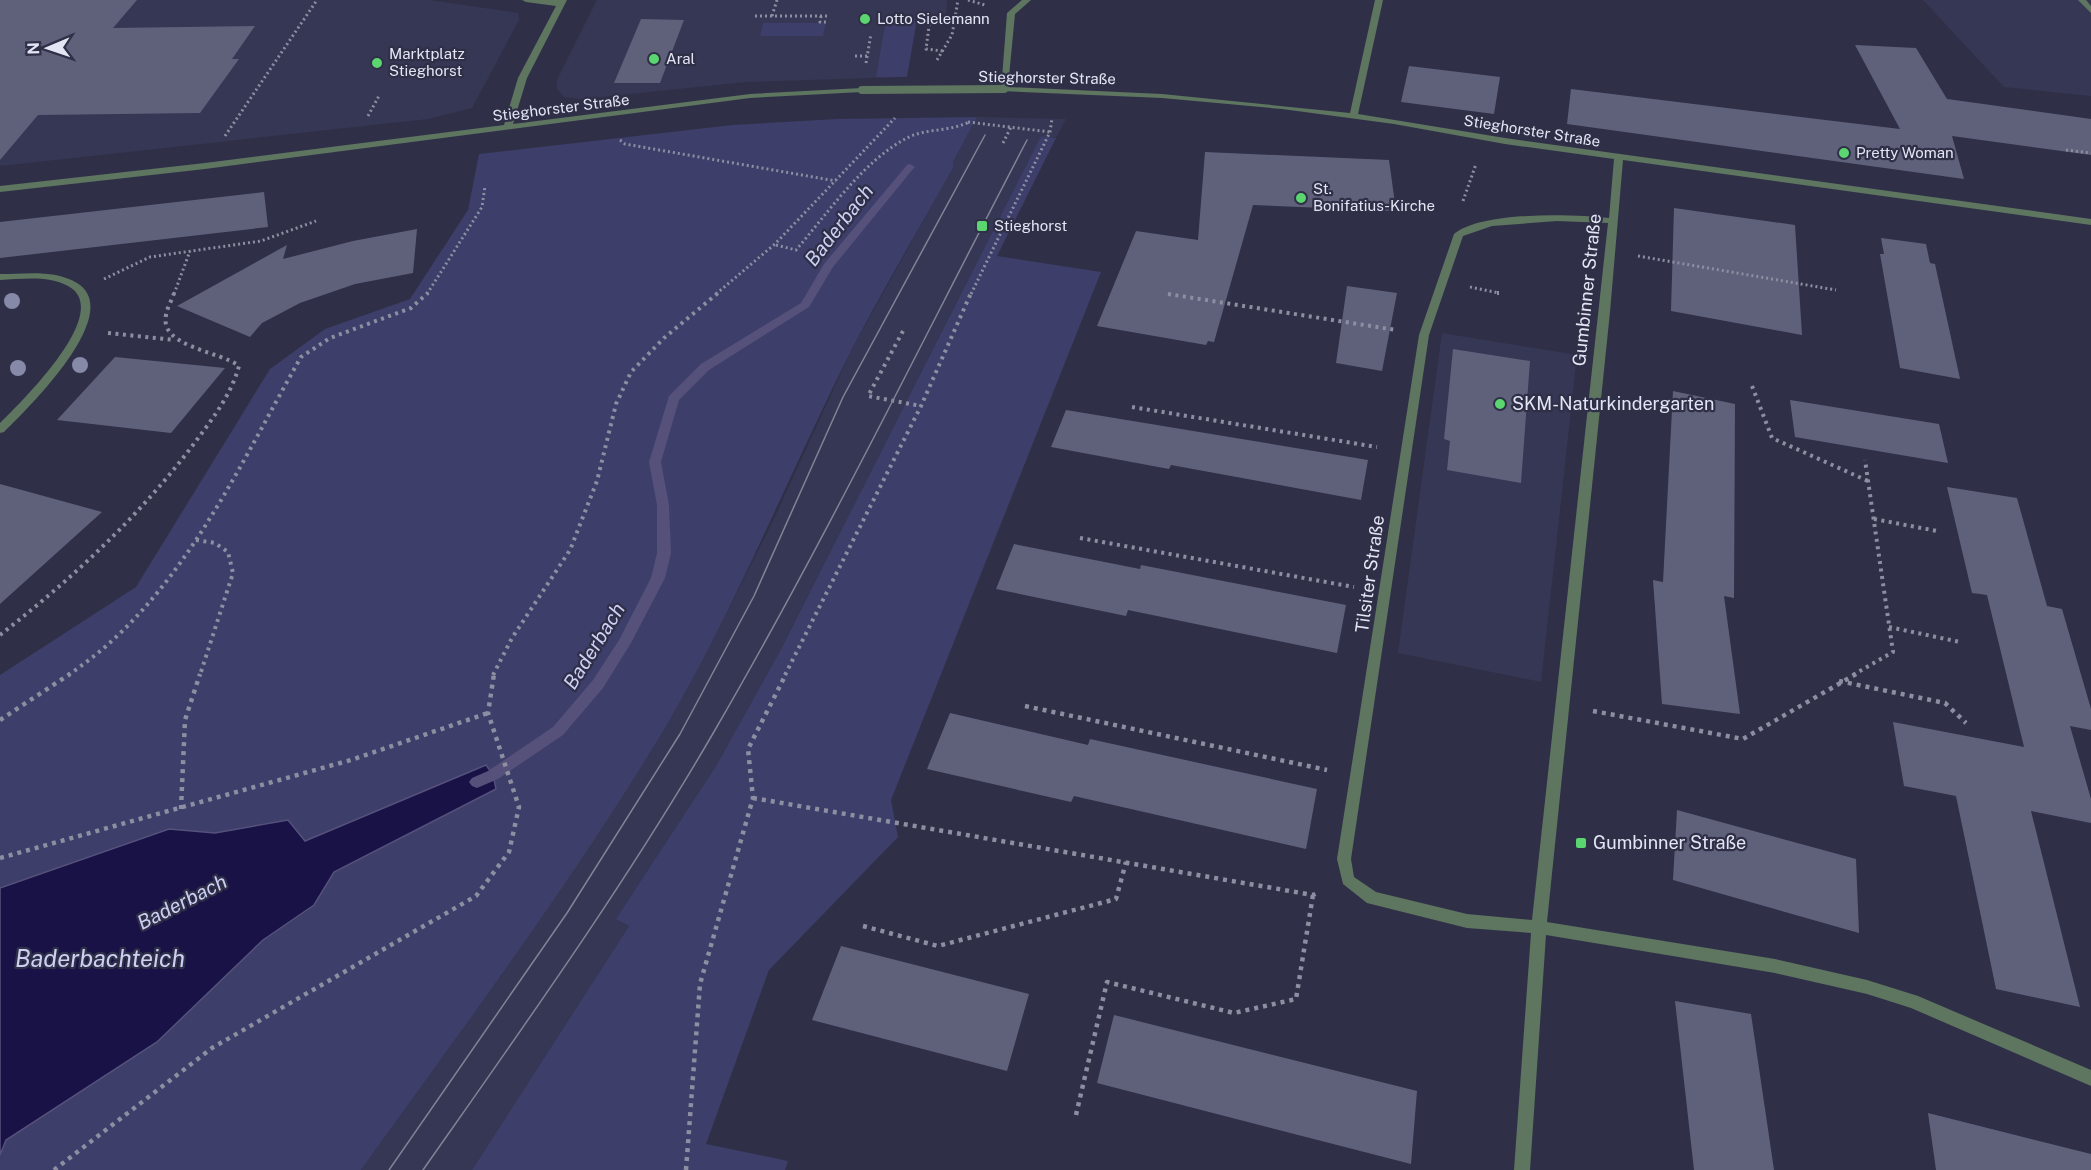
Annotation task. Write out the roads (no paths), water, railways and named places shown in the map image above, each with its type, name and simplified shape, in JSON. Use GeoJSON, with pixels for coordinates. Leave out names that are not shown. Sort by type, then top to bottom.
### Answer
{"type":"FeatureCollection","features":[{"type":"Feature","properties":{"kind":"street"},"geometry":{"type":"LineString","coordinates":[[508,128],[513,98],[562,2],[526,0]]}},
{"type":"Feature","properties":{"kind":"street"},"geometry":{"type":"LineString","coordinates":[[1005,89],[1011,13],[1027,0]]}},
{"type":"Feature","properties":{"kind":"street"},"geometry":{"type":"LineString","coordinates":[[1353,116],[1379,0]]}},
{"type":"Feature","properties":{"kind":"street"},"geometry":{"type":"LineString","coordinates":[[2082,0],[2091,11]]}},
{"type":"Feature","properties":{"kind":"street","name":"Stieghorster Straße"},"geometry":{"type":"LineString","coordinates":[[0,189],[618,115],[750,96],[862,90],[1005,89],[1162,96],[1353,116],[1619,158],[2091,222]]}},
{"type":"Feature","properties":{"kind":"street","name":"Gumbinner Straße"},"geometry":{"type":"LineString","coordinates":[[1522,1170],[1539,927],[1619,158]]}},
{"type":"Feature","properties":{"kind":"street","name":"Tilsiter Straße"},"geometry":{"type":"LineString","coordinates":[[1539,927],[1467,921],[1372,898],[1348,880],[1344,860],[1424,335],[1459,234],[1474,227],[1490,224],[1584,217],[1614,221]]}},
{"type":"Feature","properties":{"kind":"street"},"geometry":{"type":"LineString","coordinates":[[0,277],[52,279],[67,282],[81,291],[88,302],[87,316],[81,331],[35,393],[0,429]]}},
{"type":"Feature","properties":{"kind":"street"},"geometry":{"type":"LineString","coordinates":[[1539,927],[1775,966],[1867,987],[1913,1001],[2091,1078]]}},
{"type":"Feature","properties":{"kind":"water","name":"Baderbachteich"},"geometry":{"type":"Polygon","coordinates":[[[486,765],[493,775],[496,789],[334,872],[314,905],[263,940],[157,1042],[6,1140],[0,1155],[0,888],[169,829],[215,833],[288,820],[305,841],[486,765]]]}},
{"type":"Feature","properties":{"kind":"waterway","name":"Baderbach"},"geometry":{"type":"LineString","coordinates":[[477,782],[493,775],[558,731],[598,684],[624,643],[658,578],[664,553],[663,505],[655,462],[673,399],[705,367],[805,305],[828,266],[910,167]]}},
{"type":"Feature","properties":{"kind":"tram line"},"geometry":{"type":"LineString","coordinates":[[389,1170],[567,913],[680,734],[754,596],[843,397],[985,135]]}},
{"type":"Feature","properties":{"kind":"tram line"},"geometry":{"type":"LineString","coordinates":[[423,1170],[611,898],[715,730],[797,584],[1027,140]]}},
{"type":"Feature","properties":{"kind":"place","name":"Lotto Sielemann"},"geometry":{"type":"Point","coordinates":[865,19]}},
{"type":"Feature","properties":{"kind":"place","name":"Aral"},"geometry":{"type":"Point","coordinates":[654,59]}},
{"type":"Feature","properties":{"kind":"place","name":"Marktplatz Stieghorst"},"geometry":{"type":"Point","coordinates":[377,63]}},
{"type":"Feature","properties":{"kind":"place","name":"Pretty Woman"},"geometry":{"type":"Point","coordinates":[1844,153]}},
{"type":"Feature","properties":{"kind":"place","name":"St. Bonifatius-Kirche"},"geometry":{"type":"Point","coordinates":[1301,198]}},
{"type":"Feature","properties":{"kind":"place","name":"Stieghorst"},"geometry":{"type":"Point","coordinates":[982,226]}},
{"type":"Feature","properties":{"kind":"place","name":"SKM-Naturkindergarten"},"geometry":{"type":"Point","coordinates":[1500,404]}},
{"type":"Feature","properties":{"kind":"place","name":"Gumbinner Straße"},"geometry":{"type":"Point","coordinates":[1581,843]}}]}
